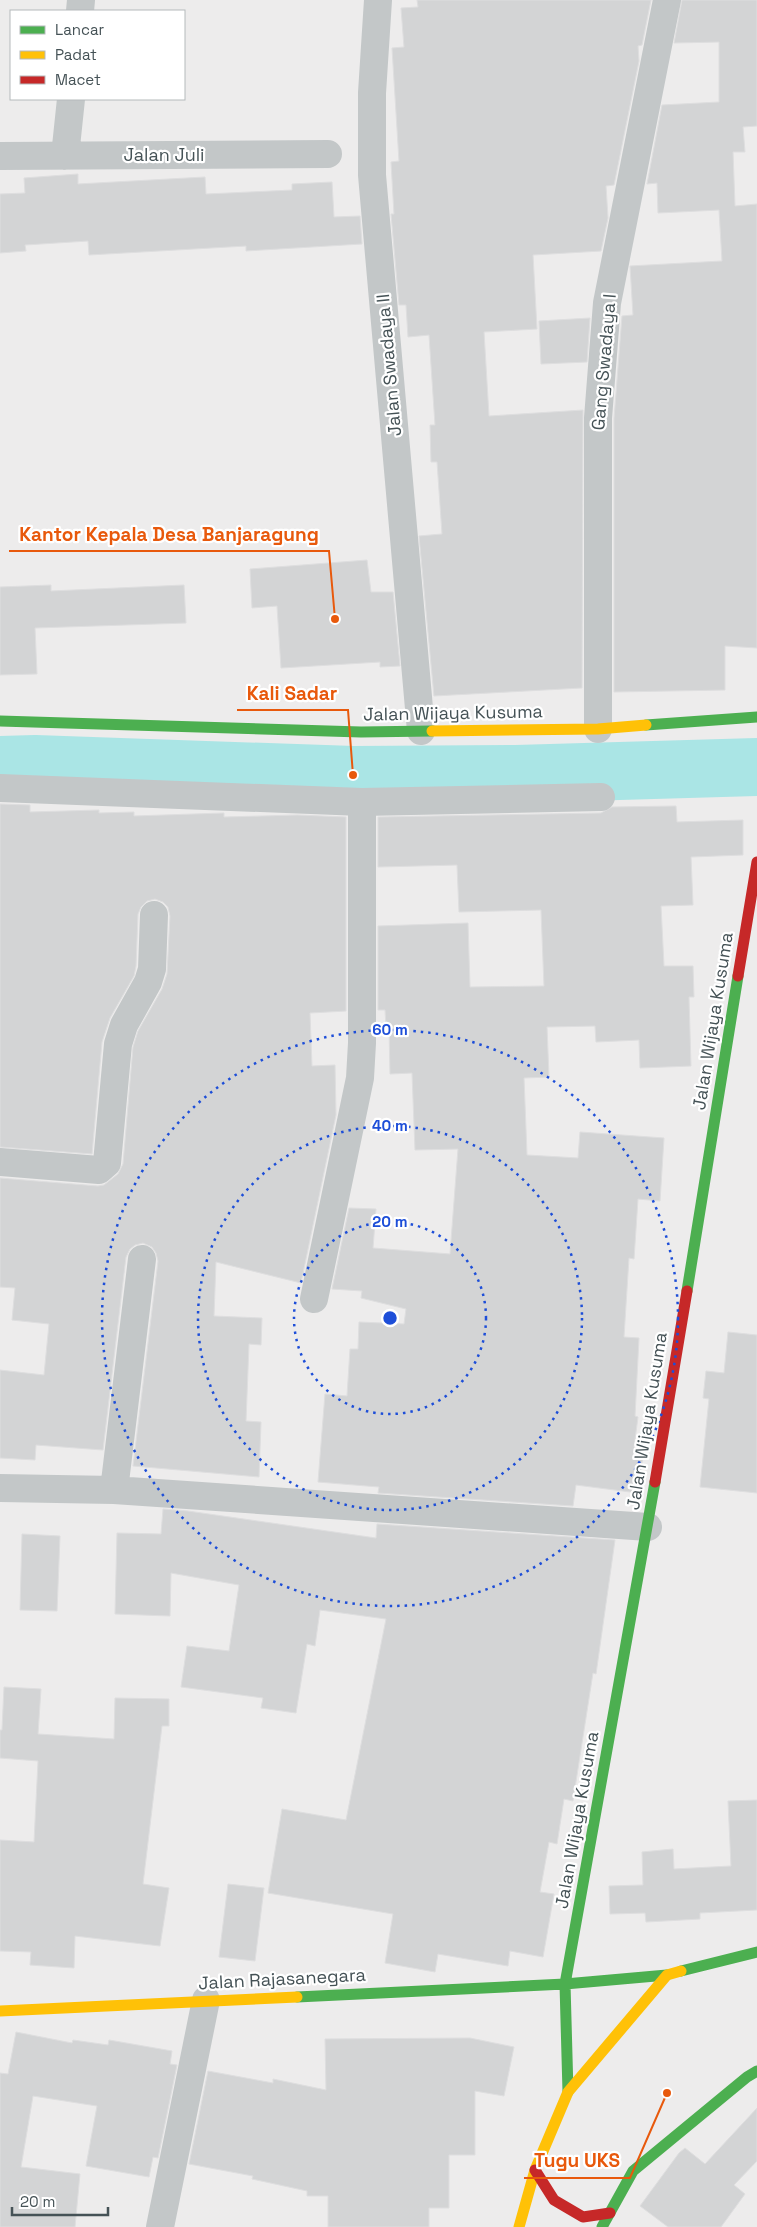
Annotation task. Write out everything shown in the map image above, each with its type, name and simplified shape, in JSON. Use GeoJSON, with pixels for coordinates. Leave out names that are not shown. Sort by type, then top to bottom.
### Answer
{"type":"FeatureCollection","features":[{"type":"Feature","properties":{"kind":"street","name":"Jalan Swadaya II"},"geometry":{"type":"LineString","coordinates":[[378,0],[372,93],[372,175],[421,730]]}},
{"type":"Feature","properties":{"kind":"street","name":"Gang Swadaya I"},"geometry":{"type":"LineString","coordinates":[[598,729],[598,418],[607,303],[668,0]]}},
{"type":"Feature","properties":{"kind":"street"},"geometry":{"type":"LineString","coordinates":[[65,156],[71,100]]}},
{"type":"Feature","properties":{"kind":"street","name":"Jalan Juli"},"geometry":{"type":"LineString","coordinates":[[0,156],[328,154]]}},
{"type":"Feature","properties":{"kind":"street","name":"Jalan Wijaya Kusuma"},"geometry":{"type":"LineString","coordinates":[[0,721],[361,732],[598,729],[757,717]]}},
{"type":"Feature","properties":{"kind":"street"},"geometry":{"type":"LineString","coordinates":[[0,788],[362,802],[601,797]]}},
{"type":"Feature","properties":{"kind":"street"},"geometry":{"type":"LineString","coordinates":[[314,1299],[360,1078],[362,1043],[362,802]]}},
{"type":"Feature","properties":{"kind":"street","name":"Jalan Wijaya Kusuma"},"geometry":{"type":"LineString","coordinates":[[568,2092],[565,1984],[648,1527],[757,862]]}},
{"type":"Feature","properties":{"kind":"street"},"geometry":{"type":"LineString","coordinates":[[0,1162],[99,1170],[106,1163],[118,1044],[124,1025],[148,982],[152,970],[154,914]]}},
{"type":"Feature","properties":{"kind":"street"},"geometry":{"type":"LineString","coordinates":[[114,1490],[142,1259]]}},
{"type":"Feature","properties":{"kind":"street"},"geometry":{"type":"LineString","coordinates":[[0,1488],[114,1490],[648,1527]]}},
{"type":"Feature","properties":{"kind":"street","name":"Jalan Rajasanegara"},"geometry":{"type":"LineString","coordinates":[[0,2011],[565,1984],[667,1975],[757,1952]]}},
{"type":"Feature","properties":{"kind":"street"},"geometry":{"type":"LineString","coordinates":[[520,2227],[535,2170],[568,2092],[667,1975]]}},
{"type":"Feature","properties":{"kind":"street"},"geometry":{"type":"LineString","coordinates":[[160,2227],[206,2000]]}},
{"type":"Feature","properties":{"kind":"street"},"geometry":{"type":"LineString","coordinates":[[602,2227],[633,2171],[747,2077],[757,2071]]}},
{"type":"Feature","properties":{"kind":"street"},"geometry":{"type":"LineString","coordinates":[[535,2170],[554,2200],[584,2217],[610,2213]]}},
{"type":"Feature","properties":{"kind":"building"},"geometry":{"type":"Polygon","coordinates":[[[417,0],[651,0],[642,45],[638,46],[639,61],[614,185],[606,186],[608,218],[601,251],[533,255],[537,329],[484,332],[489,416],[583,410],[582,688],[434,696],[419,536],[442,534],[437,462],[431,462],[430,425],[435,425],[429,335],[408,337],[406,305],[399,305],[391,214],[394,214],[391,162],[399,161],[392,48],[404,47],[401,8],[418,7],[417,0]]]}},
{"type":"Feature","properties":{"kind":"building"},"geometry":{"type":"Polygon","coordinates":[[[682,0],[757,0],[757,126],[743,127],[745,152],[733,152],[735,206],[757,204],[757,648],[725,646],[725,690],[614,692],[614,419],[622,316],[633,315],[630,266],[722,261],[719,210],[658,213],[657,183],[647,184],[662,105],[719,102],[719,42],[674,43],[682,0]]]}},
{"type":"Feature","properties":{"kind":"building"},"geometry":{"type":"Polygon","coordinates":[[[78,174],[78,184],[205,177],[206,194],[292,190],[292,184],[332,182],[334,217],[360,216],[362,244],[246,251],[246,246],[89,255],[88,241],[25,245],[26,251],[0,253],[0,194],[25,193],[24,178],[78,174]]]}},
{"type":"Feature","properties":{"kind":"building"},"geometry":{"type":"Polygon","coordinates":[[[590,318],[587,362],[541,364],[539,321],[590,318]]]}},
{"type":"Feature","properties":{"kind":"building"},"geometry":{"type":"Polygon","coordinates":[[[367,560],[371,592],[393,592],[400,666],[380,667],[380,662],[281,668],[277,606],[252,608],[250,569],[367,560]]]}},
{"type":"Feature","properties":{"kind":"building"},"geometry":{"type":"Polygon","coordinates":[[[51,585],[51,591],[184,585],[186,623],[35,628],[37,674],[0,675],[0,587],[51,585]]]}},
{"type":"Feature","properties":{"kind":"building"},"geometry":{"type":"Polygon","coordinates":[[[0,804],[30,805],[30,812],[99,810],[99,813],[134,812],[134,816],[224,813],[224,817],[297,815],[346,817],[346,1011],[310,1013],[312,1066],[335,1065],[336,1115],[301,1283],[216,1262],[214,1316],[262,1318],[261,1345],[249,1344],[246,1421],[261,1422],[259,1477],[133,1466],[158,1261],[152,1247],[143,1243],[135,1245],[130,1249],[126,1257],[103,1450],[36,1445],[35,1460],[0,1458],[0,1370],[44,1375],[49,1324],[12,1320],[15,1288],[0,1287],[0,1178],[98,1186],[104,1185],[118,1174],[123,1164],[133,1047],[138,1031],[162,989],[167,974],[170,916],[168,907],[163,902],[155,899],[147,901],[141,907],[138,914],[134,976],[110,1018],[102,1042],[92,1154],[0,1147],[0,804]]]}},
{"type":"Feature","properties":{"kind":"building"},"geometry":{"type":"Polygon","coordinates":[[[676,806],[677,822],[743,820],[743,855],[691,857],[693,905],[661,906],[664,966],[693,966],[694,997],[689,997],[691,1066],[640,1068],[639,1040],[596,1042],[595,1026],[547,1027],[549,1077],[524,1078],[527,1155],[578,1158],[580,1132],[664,1138],[660,1201],[638,1199],[634,1259],[629,1258],[624,1337],[639,1338],[635,1416],[638,1417],[634,1447],[644,1448],[638,1493],[576,1485],[573,1506],[378,1493],[379,1487],[318,1482],[325,1394],[347,1396],[350,1349],[358,1349],[359,1322],[404,1324],[406,1309],[361,1298],[362,1291],[332,1289],[349,1208],[376,1209],[373,1248],[450,1254],[458,1149],[415,1150],[412,1073],[390,1074],[389,1027],[386,1027],[385,1010],[378,1010],[378,926],[468,923],[470,987],[544,986],[541,910],[459,912],[457,865],[378,867],[378,817],[601,813],[612,807],[676,806]]]}},
{"type":"Feature","properties":{"kind":"building"},"geometry":{"type":"Polygon","coordinates":[[[728,1332],[757,1335],[757,1493],[700,1487],[709,1399],[703,1398],[706,1371],[724,1373],[728,1332]]]}},
{"type":"Feature","properties":{"kind":"building"},"geometry":{"type":"Polygon","coordinates":[[[163,1509],[376,1538],[377,1524],[615,1540],[596,1674],[593,1673],[573,1801],[564,1799],[557,1844],[549,1842],[540,1892],[554,1894],[543,1957],[510,1951],[508,1966],[438,1954],[435,1972],[385,1963],[393,1914],[268,1893],[282,1809],[346,1820],[386,1619],[320,1610],[315,1646],[307,1644],[296,1713],[261,1708],[263,1698],[181,1687],[187,1646],[229,1651],[239,1585],[171,1573],[170,1616],[115,1614],[117,1533],[161,1534],[163,1509]]]}},
{"type":"Feature","properties":{"kind":"building"},"geometry":{"type":"Polygon","coordinates":[[[22,1534],[60,1536],[57,1611],[20,1610],[22,1534]]]}},
{"type":"Feature","properties":{"kind":"building"},"geometry":{"type":"Polygon","coordinates":[[[4,1687],[41,1689],[38,1734],[114,1739],[115,1698],[169,1699],[169,1726],[162,1726],[143,1884],[169,1888],[160,1946],[75,1936],[74,1968],[30,1965],[31,1952],[0,1951],[0,1840],[34,1842],[38,1761],[0,1758],[0,1730],[2,1730],[4,1687]]]}},
{"type":"Feature","properties":{"kind":"building"},"geometry":{"type":"Polygon","coordinates":[[[757,1800],[757,1910],[700,1913],[700,1919],[646,1922],[645,1913],[610,1914],[609,1886],[643,1885],[642,1852],[673,1849],[674,1869],[731,1866],[728,1801],[757,1800]]]}},
{"type":"Feature","properties":{"kind":"building"},"geometry":{"type":"Polygon","coordinates":[[[228,1884],[264,1888],[255,1961],[219,1957],[228,1884]]]}},
{"type":"Feature","properties":{"kind":"building"},"geometry":{"type":"Polygon","coordinates":[[[16,2032],[72,2043],[73,2040],[108,2045],[109,2040],[172,2051],[170,2064],[177,2065],[158,2158],[153,2157],[149,2177],[86,2166],[97,2106],[33,2096],[21,2167],[80,2174],[75,2227],[0,2227],[0,2073],[8,2074],[16,2032]]]}},
{"type":"Feature","properties":{"kind":"building"},"geometry":{"type":"Polygon","coordinates":[[[470,2038],[514,2047],[504,2096],[475,2091],[475,2155],[449,2155],[449,2208],[429,2208],[429,2227],[328,2227],[328,2196],[307,2196],[307,2191],[252,2179],[253,2176],[189,2164],[208,2071],[273,2083],[273,2079],[326,2090],[325,2039],[470,2038]]]}},
{"type":"Feature","properties":{"kind":"building"},"geometry":{"type":"Polygon","coordinates":[[[757,2108],[757,2161],[734,2185],[745,2194],[721,2227],[668,2227],[640,2206],[679,2153],[685,2148],[705,2164],[757,2108]]]}},
{"type":"Feature","properties":{"kind":"waterway"},"geometry":{"type":"LineString","coordinates":[[0,765],[35,764],[353,775],[516,774],[757,767]]}},
{"type":"Feature","properties":{"kind":"traffic: fast"},"geometry":{"type":"LineString","coordinates":[[646,725],[757,717]]}},
{"type":"Feature","properties":{"kind":"traffic: fast"},"geometry":{"type":"LineString","coordinates":[[0,721],[361,732],[432,731]]}},
{"type":"Feature","properties":{"kind":"traffic: fast"},"geometry":{"type":"LineString","coordinates":[[687,1291],[738,976]]}},
{"type":"Feature","properties":{"kind":"traffic: fast"},"geometry":{"type":"LineString","coordinates":[[568,2092],[565,1984],[655,1482]]}},
{"type":"Feature","properties":{"kind":"traffic: fast"},"geometry":{"type":"LineString","coordinates":[[681,1971],[757,1952]]}},
{"type":"Feature","properties":{"kind":"traffic: fast"},"geometry":{"type":"LineString","coordinates":[[297,1997],[565,1984],[667,1975]]}},
{"type":"Feature","properties":{"kind":"traffic: fast"},"geometry":{"type":"LineString","coordinates":[[602,2227],[633,2171],[747,2077],[757,2071]]}},
{"type":"Feature","properties":{"kind":"traffic: slow"},"geometry":{"type":"LineString","coordinates":[[432,731],[598,729],[646,725]]}},
{"type":"Feature","properties":{"kind":"traffic: slow"},"geometry":{"type":"LineString","coordinates":[[519,2227],[535,2170],[568,2092],[667,1975],[681,1971]]}},
{"type":"Feature","properties":{"kind":"traffic: slow"},"geometry":{"type":"LineString","coordinates":[[0,2011],[297,1997]]}},
{"type":"Feature","properties":{"kind":"traffic: jam"},"geometry":{"type":"LineString","coordinates":[[738,976],[757,862]]}},
{"type":"Feature","properties":{"kind":"traffic: jam"},"geometry":{"type":"LineString","coordinates":[[655,1482],[687,1291]]}},
{"type":"Feature","properties":{"kind":"traffic: jam"},"geometry":{"type":"LineString","coordinates":[[535,2170],[554,2200],[583,2217],[610,2213]]}},
{"type":"Feature","properties":{"kind":"place","name":"Kantor Kepala Desa Banjaragung"},"geometry":{"type":"Point","coordinates":[335,619]}},
{"type":"Feature","properties":{"kind":"place","name":"Kali Sadar"},"geometry":{"type":"Point","coordinates":[353,775]}},
{"type":"Feature","properties":{"kind":"place","name":"Tugu UKS"},"geometry":{"type":"Point","coordinates":[667,2093]}}]}
